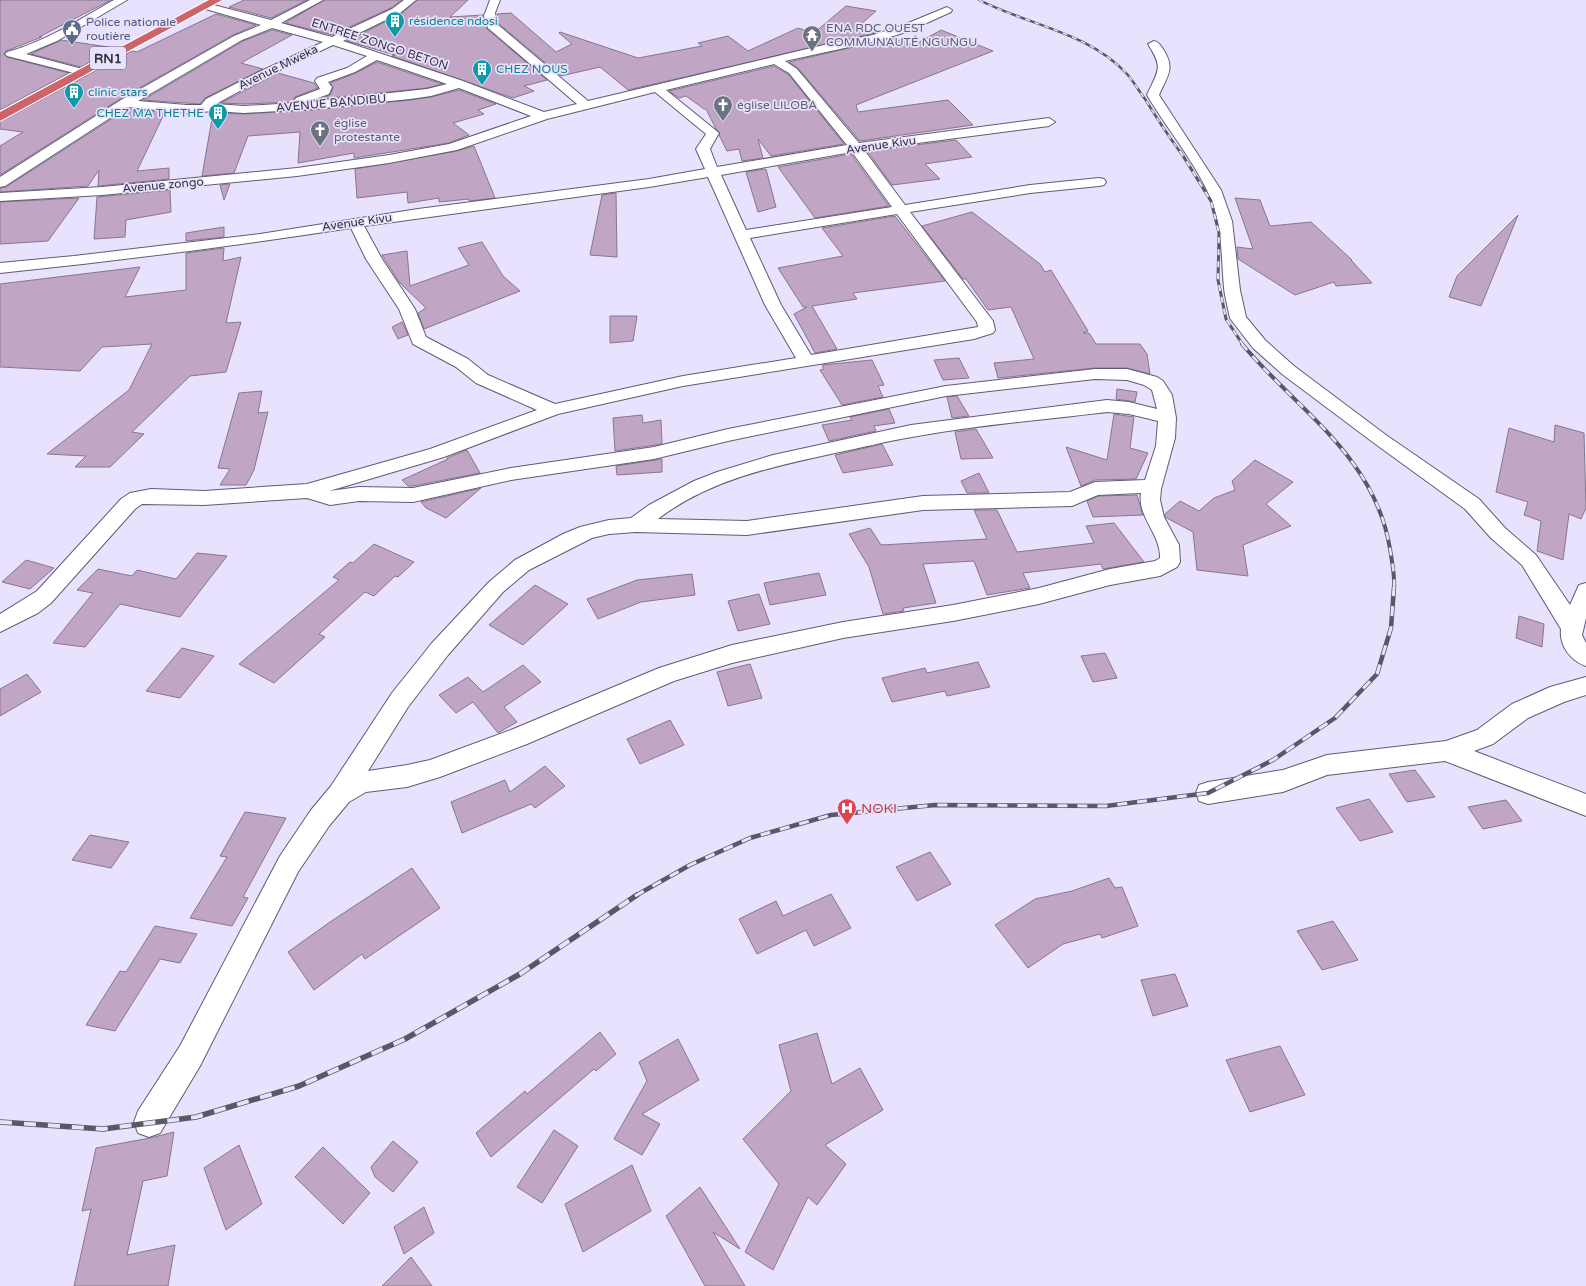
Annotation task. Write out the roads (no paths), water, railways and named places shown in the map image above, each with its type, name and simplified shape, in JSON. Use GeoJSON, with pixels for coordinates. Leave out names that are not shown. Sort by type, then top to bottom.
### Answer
{"type":"FeatureCollection","features":[{"type":"Feature","properties":{"kind":"highway","name":"RN1"},"geometry":{"type":"LineString","coordinates":[[0,117],[217,0]]}},
{"type":"Feature","properties":{"kind":"street"},"geometry":{"type":"LineString","coordinates":[[15,55],[53,39],[122,0]]}},
{"type":"Feature","properties":{"kind":"street"},"geometry":{"type":"LineString","coordinates":[[0,183],[125,104],[238,38],[272,24],[318,0]]}},
{"type":"Feature","properties":{"kind":"street","name":"Avenue Mweka"},"geometry":{"type":"LineString","coordinates":[[210,105],[261,74],[396,11],[411,0]]}},
{"type":"Feature","properties":{"kind":"street"},"geometry":{"type":"LineString","coordinates":[[494,2],[490,14],[490,22],[492,26],[586,106]]}},
{"type":"Feature","properties":{"kind":"street","name":"ENTREE ZONGO BETON"},"geometry":{"type":"LineString","coordinates":[[206,6],[333,41],[459,84],[543,116]]}},
{"type":"Feature","properties":{"kind":"street","name":"Avenue zongo"},"geometry":{"type":"LineString","coordinates":[[0,197],[102,190],[326,169],[452,147],[543,116],[832,46],[852,44],[907,29],[946,10]]}},
{"type":"Feature","properties":{"kind":"street"},"geometry":{"type":"LineString","coordinates":[[1154,44],[1166,64],[1165,75],[1157,85],[1153,95],[1168,121],[1194,157],[1214,190],[1225,221],[1232,290],[1238,318],[1259,344],[1288,370],[1380,439],[1472,504],[1498,533],[1529,560],[1560,607],[1572,629]]}},
{"type":"Feature","properties":{"kind":"street"},"geometry":{"type":"LineString","coordinates":[[0,51],[82,72]]}},
{"type":"Feature","properties":{"kind":"street"},"geometry":{"type":"LineString","coordinates":[[296,107],[302,99],[325,91],[326,87],[321,81],[351,70],[372,58],[373,55]]}},
{"type":"Feature","properties":{"kind":"street"},"geometry":{"type":"LineString","coordinates":[[0,624],[30,608],[44,597],[128,504],[137,498],[165,496],[204,498],[307,491],[437,453],[553,410],[683,381],[966,335],[987,330],[985,321],[951,278],[856,148],[793,71],[776,60]]}},
{"type":"Feature","properties":{"kind":"street","name":"AVENUE BANDIBU"},"geometry":{"type":"LineString","coordinates":[[125,104],[187,109],[210,105],[235,109],[296,107],[405,96],[430,92],[459,84]]}},
{"type":"Feature","properties":{"kind":"street"},"geometry":{"type":"LineString","coordinates":[[658,89],[713,133],[703,149],[773,305],[806,360]]}},
{"type":"Feature","properties":{"kind":"street","name":"Avenue Kivu"},"geometry":{"type":"LineString","coordinates":[[0,268],[74,261],[356,224],[418,213],[567,195],[856,148],[1049,122]]}},
{"type":"Feature","properties":{"kind":"street"},"geometry":{"type":"LineString","coordinates":[[741,235],[1030,189],[1099,182]]}},
{"type":"Feature","properties":{"kind":"street"},"geometry":{"type":"LineString","coordinates":[[356,224],[374,259],[407,308],[419,340],[462,363],[482,379],[553,410]]}},
{"type":"Feature","properties":{"kind":"street"},"geometry":{"type":"LineString","coordinates":[[307,491],[330,498],[359,494],[413,495],[511,474],[654,453],[779,425],[946,391],[1095,374],[1117,374],[1134,376],[1148,380],[1158,386],[1164,394],[1166,438],[1149,498],[1152,514],[1170,542],[1170,562],[1160,568],[1110,577],[1039,596],[952,613],[843,630],[732,654],[667,674],[519,737],[431,770],[407,776],[362,782],[340,794]]}},
{"type":"Feature","properties":{"kind":"street"},"geometry":{"type":"LineString","coordinates":[[636,525],[653,511],[680,495],[766,462],[877,438],[913,431],[1107,406],[1129,408],[1166,417]]}},
{"type":"Feature","properties":{"kind":"street"},"geometry":{"type":"LineString","coordinates":[[149,1122],[190,1056],[289,864],[320,818],[340,794],[400,700],[440,649],[496,587],[522,565],[570,539],[595,530],[636,525],[747,528],[923,503],[1072,499],[1095,488],[1153,486]]}},
{"type":"Feature","properties":{"kind":"street"},"geometry":{"type":"LineString","coordinates":[[1586,591],[1572,629],[1571,639],[1577,649],[1586,657]]}},
{"type":"Feature","properties":{"kind":"street"},"geometry":{"type":"LineString","coordinates":[[1208,793],[1282,781],[1327,765],[1446,751],[1485,737],[1520,711],[1558,694],[1586,686]]}},
{"type":"Feature","properties":{"kind":"street"},"geometry":{"type":"LineString","coordinates":[[1446,751],[1586,805]]}},
{"type":"Feature","properties":{"kind":"railway"},"geometry":{"type":"LineString","coordinates":[[979,0],[998,9],[1076,39],[1094,48],[1111,60],[1132,80],[1180,152]]}},
{"type":"Feature","properties":{"kind":"railway"},"geometry":{"type":"LineString","coordinates":[[1180,151],[1211,201],[1219,233],[1218,280],[1226,319],[1243,345]]}},
{"type":"Feature","properties":{"kind":"railway"},"geometry":{"type":"LineString","coordinates":[[1242,344],[1331,437],[1351,461],[1368,487],[1382,516],[1390,549],[1394,573],[1394,587]]}},
{"type":"Feature","properties":{"kind":"railway"},"geometry":{"type":"LineString","coordinates":[[635,896],[690,865],[750,838],[831,815],[935,805],[1106,806],[1208,793],[1273,760],[1335,718],[1377,674],[1391,628],[1394,587]]}},
{"type":"Feature","properties":{"kind":"railway"},"geometry":{"type":"LineString","coordinates":[[0,1122],[103,1129],[196,1117],[299,1086],[405,1039],[520,974],[637,895]]}},
{"type":"Feature","properties":{"kind":"place","name":"résidence ndosi"},"geometry":{"type":"Point","coordinates":[395,38]}},
{"type":"Feature","properties":{"kind":"place","name":"Police nationale routière"},"geometry":{"type":"Point","coordinates":[72,46]}},
{"type":"Feature","properties":{"kind":"place","name":"ENA RDC OUEST COMMUNAUTÉ NGUNGU"},"geometry":{"type":"Point","coordinates":[812,52]}},
{"type":"Feature","properties":{"kind":"place","name":"CHEZ NOUS"},"geometry":{"type":"Point","coordinates":[482,86]}},
{"type":"Feature","properties":{"kind":"place","name":"clinic stars"},"geometry":{"type":"Point","coordinates":[74,109]}},
{"type":"Feature","properties":{"kind":"place","name":"église LILOBA"},"geometry":{"type":"Point","coordinates":[723,122]}},
{"type":"Feature","properties":{"kind":"place","name":"CHEZ MA THETHE"},"geometry":{"type":"Point","coordinates":[218,130]}},
{"type":"Feature","properties":{"kind":"place","name":"église protestante"},"geometry":{"type":"Point","coordinates":[320,147]}},
{"type":"Feature","properties":{"kind":"place","name":"NOKI"},"geometry":{"type":"Point","coordinates":[847,825]}}]}
